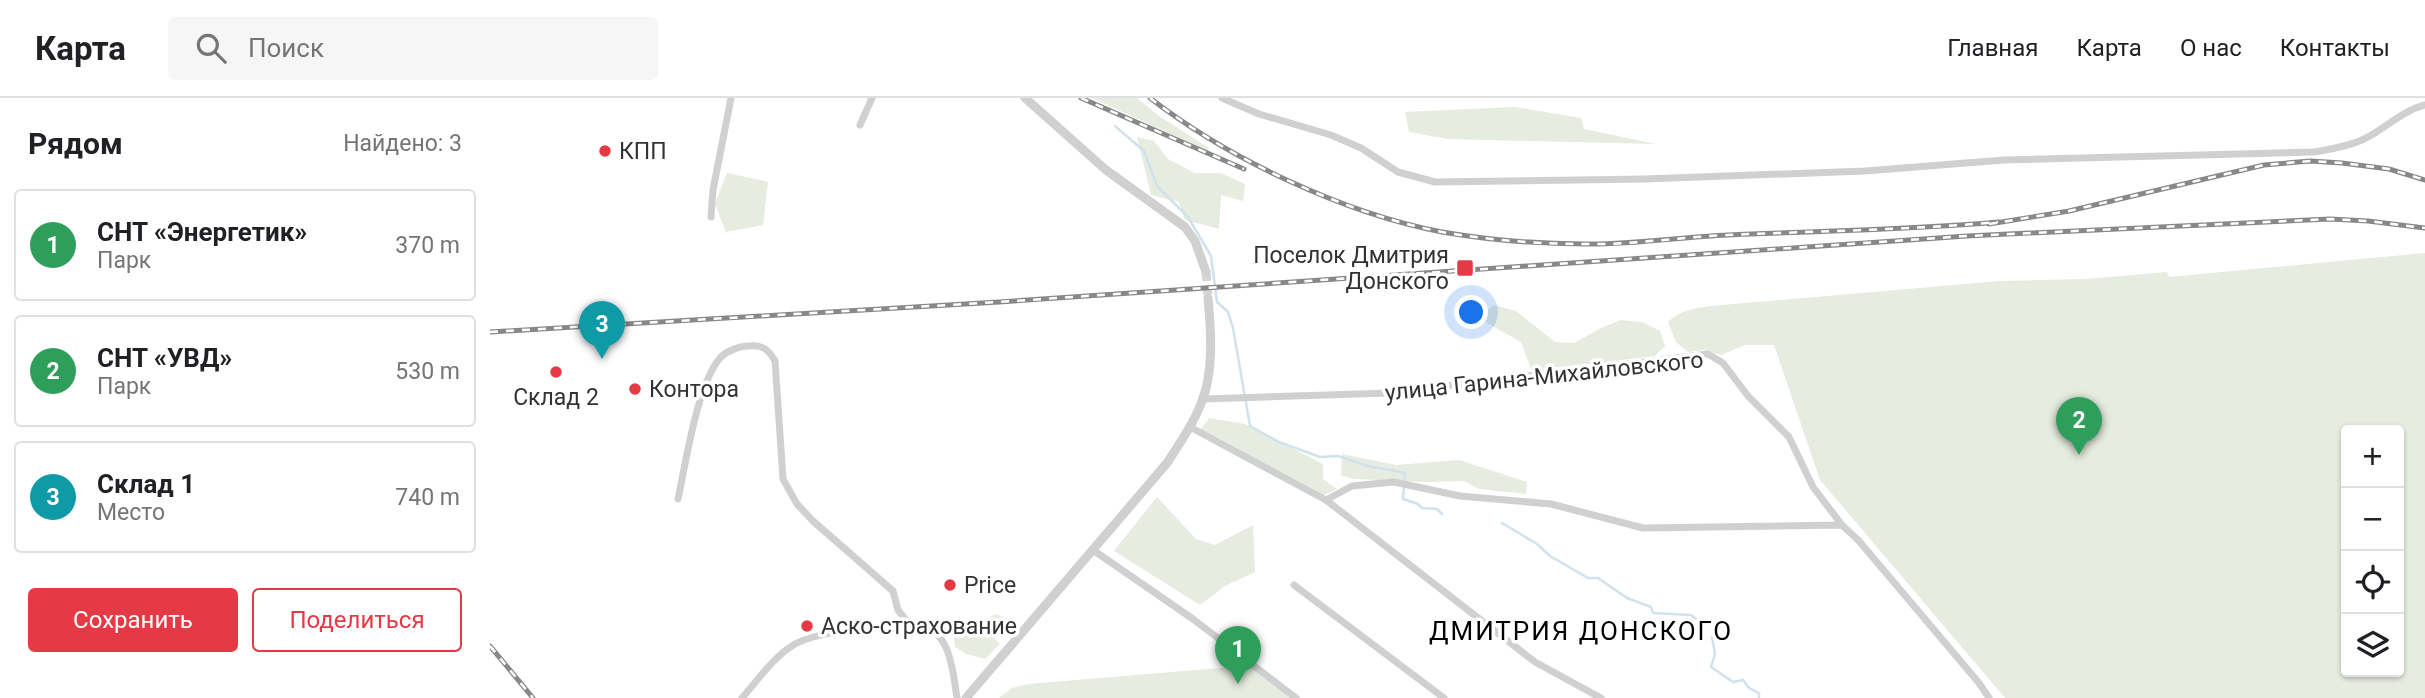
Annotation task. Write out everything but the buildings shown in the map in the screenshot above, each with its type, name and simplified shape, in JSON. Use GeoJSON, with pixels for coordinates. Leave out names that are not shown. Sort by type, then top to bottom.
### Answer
{"type":"FeatureCollection","features":[{"type":"Feature","properties":{"kind":"street"},"geometry":{"type":"LineString","coordinates":[[711,217],[713,190],[731,98]]}},
{"type":"Feature","properties":{"kind":"street"},"geometry":{"type":"LineString","coordinates":[[860,125],[872,98]]}},
{"type":"Feature","properties":{"kind":"street"},"geometry":{"type":"LineString","coordinates":[[1025,98],[1106,170],[1185,227],[1195,241],[1206,271]]}},
{"type":"Feature","properties":{"kind":"street"},"geometry":{"type":"LineString","coordinates":[[1222,98],[1259,114],[1331,135],[1361,148],[1398,172],[1435,182],[1672,178],[1865,171],[2004,160],[2314,152],[2363,140],[2406,112],[2425,105]]}},
{"type":"Feature","properties":{"kind":"street"},"geometry":{"type":"LineString","coordinates":[[965,698],[1167,463],[1191,427],[1203,399],[1208,373],[1208,298]]}},
{"type":"Feature","properties":{"kind":"street"},"geometry":{"type":"LineString","coordinates":[[678,499],[704,383],[721,355],[742,346],[758,345],[768,349],[775,361],[782,479],[797,504],[813,521],[893,591],[898,610],[910,625]]}},
{"type":"Feature","properties":{"kind":"street","name":"улица Гарина-Михайловского"},"geometry":{"type":"LineString","coordinates":[[1203,399],[1390,394],[1708,354],[1723,363],[1748,396],[1789,437],[1813,487],[1842,524]]}},
{"type":"Feature","properties":{"kind":"street"},"geometry":{"type":"LineString","coordinates":[[1191,427],[1326,500],[1535,662],[1601,698]]}},
{"type":"Feature","properties":{"kind":"street"},"geometry":{"type":"LineString","coordinates":[[1326,500],[1352,486],[1394,482],[1460,496],[1551,504],[1643,528],[1842,524],[1971,672],[1989,698]]}},
{"type":"Feature","properties":{"kind":"street"},"geometry":{"type":"LineString","coordinates":[[1093,550],[1193,619],[1296,698]]}},
{"type":"Feature","properties":{"kind":"street"},"geometry":{"type":"LineString","coordinates":[[1294,585],[1440,697]]}},
{"type":"Feature","properties":{"kind":"street"},"geometry":{"type":"LineString","coordinates":[[742,698],[783,653],[806,640],[910,625],[929,627],[943,642],[951,663],[957,698]]}},
{"type":"Feature","properties":{"kind":"shaded area"},"geometry":{"type":"Polygon","coordinates":[[[1092,98],[1137,98],[1159,116],[1209,148],[1208,151],[1092,98]]]}},
{"type":"Feature","properties":{"kind":"shaded area"},"geometry":{"type":"Polygon","coordinates":[[[1515,107],[1581,118],[1584,129],[1656,144],[1448,139],[1409,132],[1405,112],[1515,107]]]}},
{"type":"Feature","properties":{"kind":"shaded area"},"geometry":{"type":"Polygon","coordinates":[[[1137,137],[1154,141],[1168,159],[1195,173],[1221,173],[1245,184],[1243,201],[1221,195],[1219,229],[1185,220],[1179,202],[1151,195],[1137,137]]]}},
{"type":"Feature","properties":{"kind":"shaded area"},"geometry":{"type":"Polygon","coordinates":[[[727,173],[768,182],[763,225],[726,232],[715,204],[727,173]]]}},
{"type":"Feature","properties":{"kind":"shaded area"},"geometry":{"type":"Polygon","coordinates":[[[2425,253],[2425,698],[2005,698],[1820,480],[1774,345],[1745,345],[1721,355],[1704,350],[1688,352],[1676,342],[1668,322],[1686,311],[1722,305],[2000,281],[2086,279],[2167,272],[2169,277],[2425,253]]]}},
{"type":"Feature","properties":{"kind":"shaded area"},"geometry":{"type":"Polygon","coordinates":[[[1494,305],[1516,311],[1555,342],[1574,343],[1621,320],[1642,322],[1660,331],[1665,346],[1655,356],[1532,371],[1521,342],[1487,323],[1481,315],[1494,305]]]}},
{"type":"Feature","properties":{"kind":"shaded area"},"geometry":{"type":"Polygon","coordinates":[[[1209,418],[1245,424],[1323,464],[1323,479],[1337,489],[1324,495],[1201,429],[1209,418]]]}},
{"type":"Feature","properties":{"kind":"shaded area"},"geometry":{"type":"Polygon","coordinates":[[[1342,454],[1396,465],[1459,460],[1527,482],[1526,494],[1479,489],[1464,481],[1353,479],[1341,475],[1342,454]]]}},
{"type":"Feature","properties":{"kind":"shaded area"},"geometry":{"type":"Polygon","coordinates":[[[1157,497],[1196,539],[1215,545],[1253,525],[1255,572],[1225,586],[1200,605],[1114,551],[1157,497]]]}},
{"type":"Feature","properties":{"kind":"shaded area"},"geometry":{"type":"Polygon","coordinates":[[[996,614],[1013,621],[1015,627],[1008,632],[997,622],[981,629],[981,637],[993,637],[1000,644],[985,659],[966,654],[955,647],[954,635],[996,614]]]}},
{"type":"Feature","properties":{"kind":"shaded area"},"geometry":{"type":"Polygon","coordinates":[[[1255,665],[1299,698],[999,698],[1012,688],[1029,684],[1255,665]]]}},
{"type":"Feature","properties":{"kind":"waterway"},"geometry":{"type":"LineString","coordinates":[[1115,126],[1144,151],[1157,186],[1188,217],[1211,256],[1217,302],[1228,312],[1233,328],[1250,426],[1279,442],[1320,457],[1338,456],[1368,466],[1405,473],[1403,499],[1422,508],[1437,509],[1442,514]]}},
{"type":"Feature","properties":{"kind":"waterway"},"geometry":{"type":"LineString","coordinates":[[1502,523],[1588,578],[1598,578],[1627,598],[1651,607],[1653,613],[1691,615],[1703,624],[1711,625],[1719,633],[1712,637],[1715,654],[1711,667],[1733,682],[1743,680],[1749,688],[1759,693],[1759,698]]}},
{"type":"Feature","properties":{"kind":"tunnel"},"geometry":{"type":"LineString","coordinates":[[1206,272],[1208,298]]}},
{"type":"Feature","properties":{"kind":"railway"},"geometry":{"type":"LineString","coordinates":[[1081,98],[1244,169]]}},
{"type":"Feature","properties":{"kind":"railway"},"geometry":{"type":"LineString","coordinates":[[1150,98],[1215,142],[1288,181],[1366,212],[1460,235],[1531,242],[1603,244],[1998,222]]}},
{"type":"Feature","properties":{"kind":"railway"},"geometry":{"type":"LineString","coordinates":[[1989,224],[2069,211],[2264,165],[2310,161],[2342,163],[2389,169],[2425,180]]}},
{"type":"Feature","properties":{"kind":"railway"},"geometry":{"type":"LineString","coordinates":[[490,332],[999,302],[1967,236],[2330,219],[2425,228]]}},
{"type":"Feature","properties":{"kind":"railway"},"geometry":{"type":"LineString","coordinates":[[490,646],[533,698]]}},
{"type":"Feature","properties":{"kind":"place","name":"КПП"},"geometry":{"type":"Point","coordinates":[605,151]}},
{"type":"Feature","properties":{"kind":"place","name":"Поселок Дмитрия Донского"},"geometry":{"type":"Point","coordinates":[1465,268]}},
{"type":"Feature","properties":{"kind":"place","name":"Склад 1"},"geometry":{"type":"Point","coordinates":[602,359]}},
{"type":"Feature","properties":{"kind":"place","name":"Склад 2"},"geometry":{"type":"Point","coordinates":[556,372]}},
{"type":"Feature","properties":{"kind":"place","name":"Контора"},"geometry":{"type":"Point","coordinates":[635,389]}},
{"type":"Feature","properties":{"kind":"place","name":"СНТ «УВД»"},"geometry":{"type":"Point","coordinates":[2079,455]}},
{"type":"Feature","properties":{"kind":"place","name":"Price"},"geometry":{"type":"Point","coordinates":[950,585]}},
{"type":"Feature","properties":{"kind":"place","name":"Аско-страхование"},"geometry":{"type":"Point","coordinates":[807,626]}},
{"type":"Feature","properties":{"kind":"place","name":"СНТ «Энергетик»"},"geometry":{"type":"Point","coordinates":[1238,684]}},
{"type":"Feature","properties":{"kind":"district","name":"ДМИТРИЯ ДОНСКОГО"},"geometry":{"type":"Point","coordinates":[1581,631]}}]}
